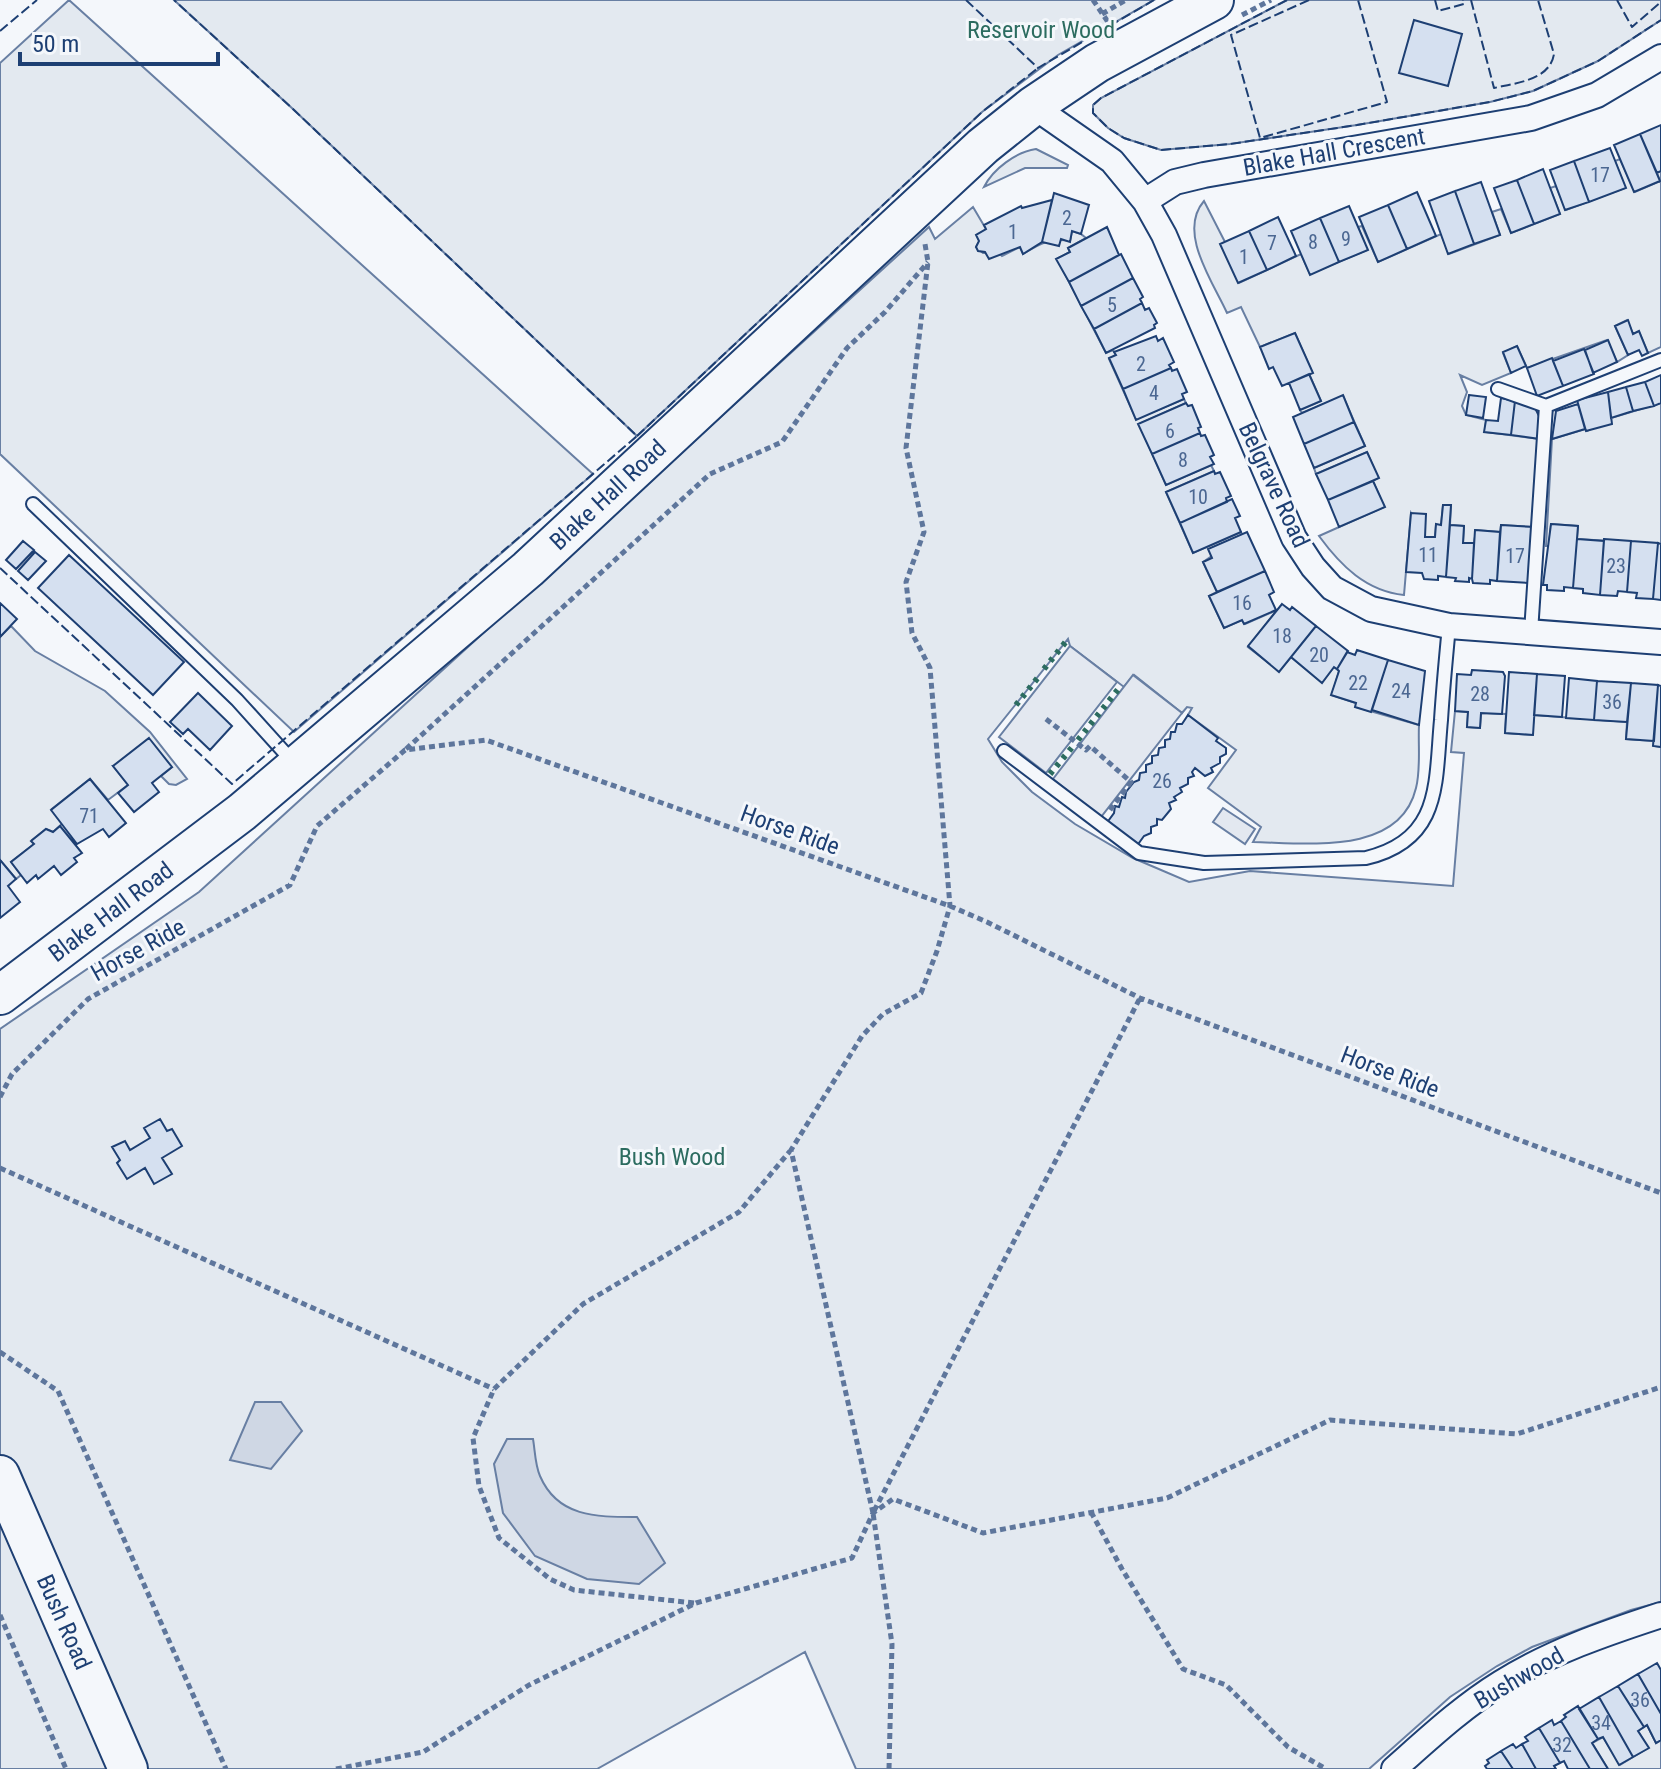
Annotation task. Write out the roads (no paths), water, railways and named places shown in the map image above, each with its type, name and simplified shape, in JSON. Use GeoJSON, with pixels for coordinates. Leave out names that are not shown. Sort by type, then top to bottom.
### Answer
{"type":"FeatureCollection","features":[{"type":"Feature","properties":{"kind":"main road","name":"Blake Hall Road"},"geometry":{"type":"LineString","coordinates":[[0,995],[236,817],[528,569],[983,146],[1033,106],[1097,63],[1214,0]]}},
{"type":"Feature","properties":{"kind":"main road","name":"Bush Road"},"geometry":{"type":"LineString","coordinates":[[0,1475],[128,1769]]}},
{"type":"Feature","properties":{"kind":"street","name":"Blake Hall Crescent"},"geometry":{"type":"LineString","coordinates":[[1145,201],[1175,182],[1204,175],[1531,118],[1597,95],[1661,57]]}},
{"type":"Feature","properties":{"kind":"street"},"geometry":{"type":"LineString","coordinates":[[1033,106],[1112,161],[1145,201]]}},
{"type":"Feature","properties":{"kind":"street","name":"Belgrave Road"},"geometry":{"type":"LineString","coordinates":[[1145,201],[1164,235],[1294,538],[1313,567],[1332,588],[1371,609],[1449,626],[1661,642]]}},
{"type":"Feature","properties":{"kind":"street","name":"Bushwood"},"geometry":{"type":"LineString","coordinates":[[1394,1769],[1500,1683],[1558,1652],[1661,1615]]}},
{"type":"Feature","properties":{"kind":"lane"},"geometry":{"type":"LineString","coordinates":[[1498,389],[1546,406],[1661,360]]}},
{"type":"Feature","properties":{"kind":"lane"},"geometry":{"type":"LineString","coordinates":[[1531,632],[1546,406]]}},
{"type":"Feature","properties":{"kind":"lane"},"geometry":{"type":"LineString","coordinates":[[33,504],[237,700],[297,765]]}},
{"type":"Feature","properties":{"kind":"lane"},"geometry":{"type":"LineString","coordinates":[[1004,751],[1139,853],[1204,863],[1366,858],[1387,853],[1405,842],[1422,824],[1435,794],[1449,626]]}},
{"type":"Feature","properties":{"kind":"park label","name":"Reservoir Wood"},"geometry":{"type":"Point","coordinates":[1041,30]}},
{"type":"Feature","properties":{"kind":"park label","name":"Bush Wood"},"geometry":{"type":"Point","coordinates":[672,1157]}}]}
